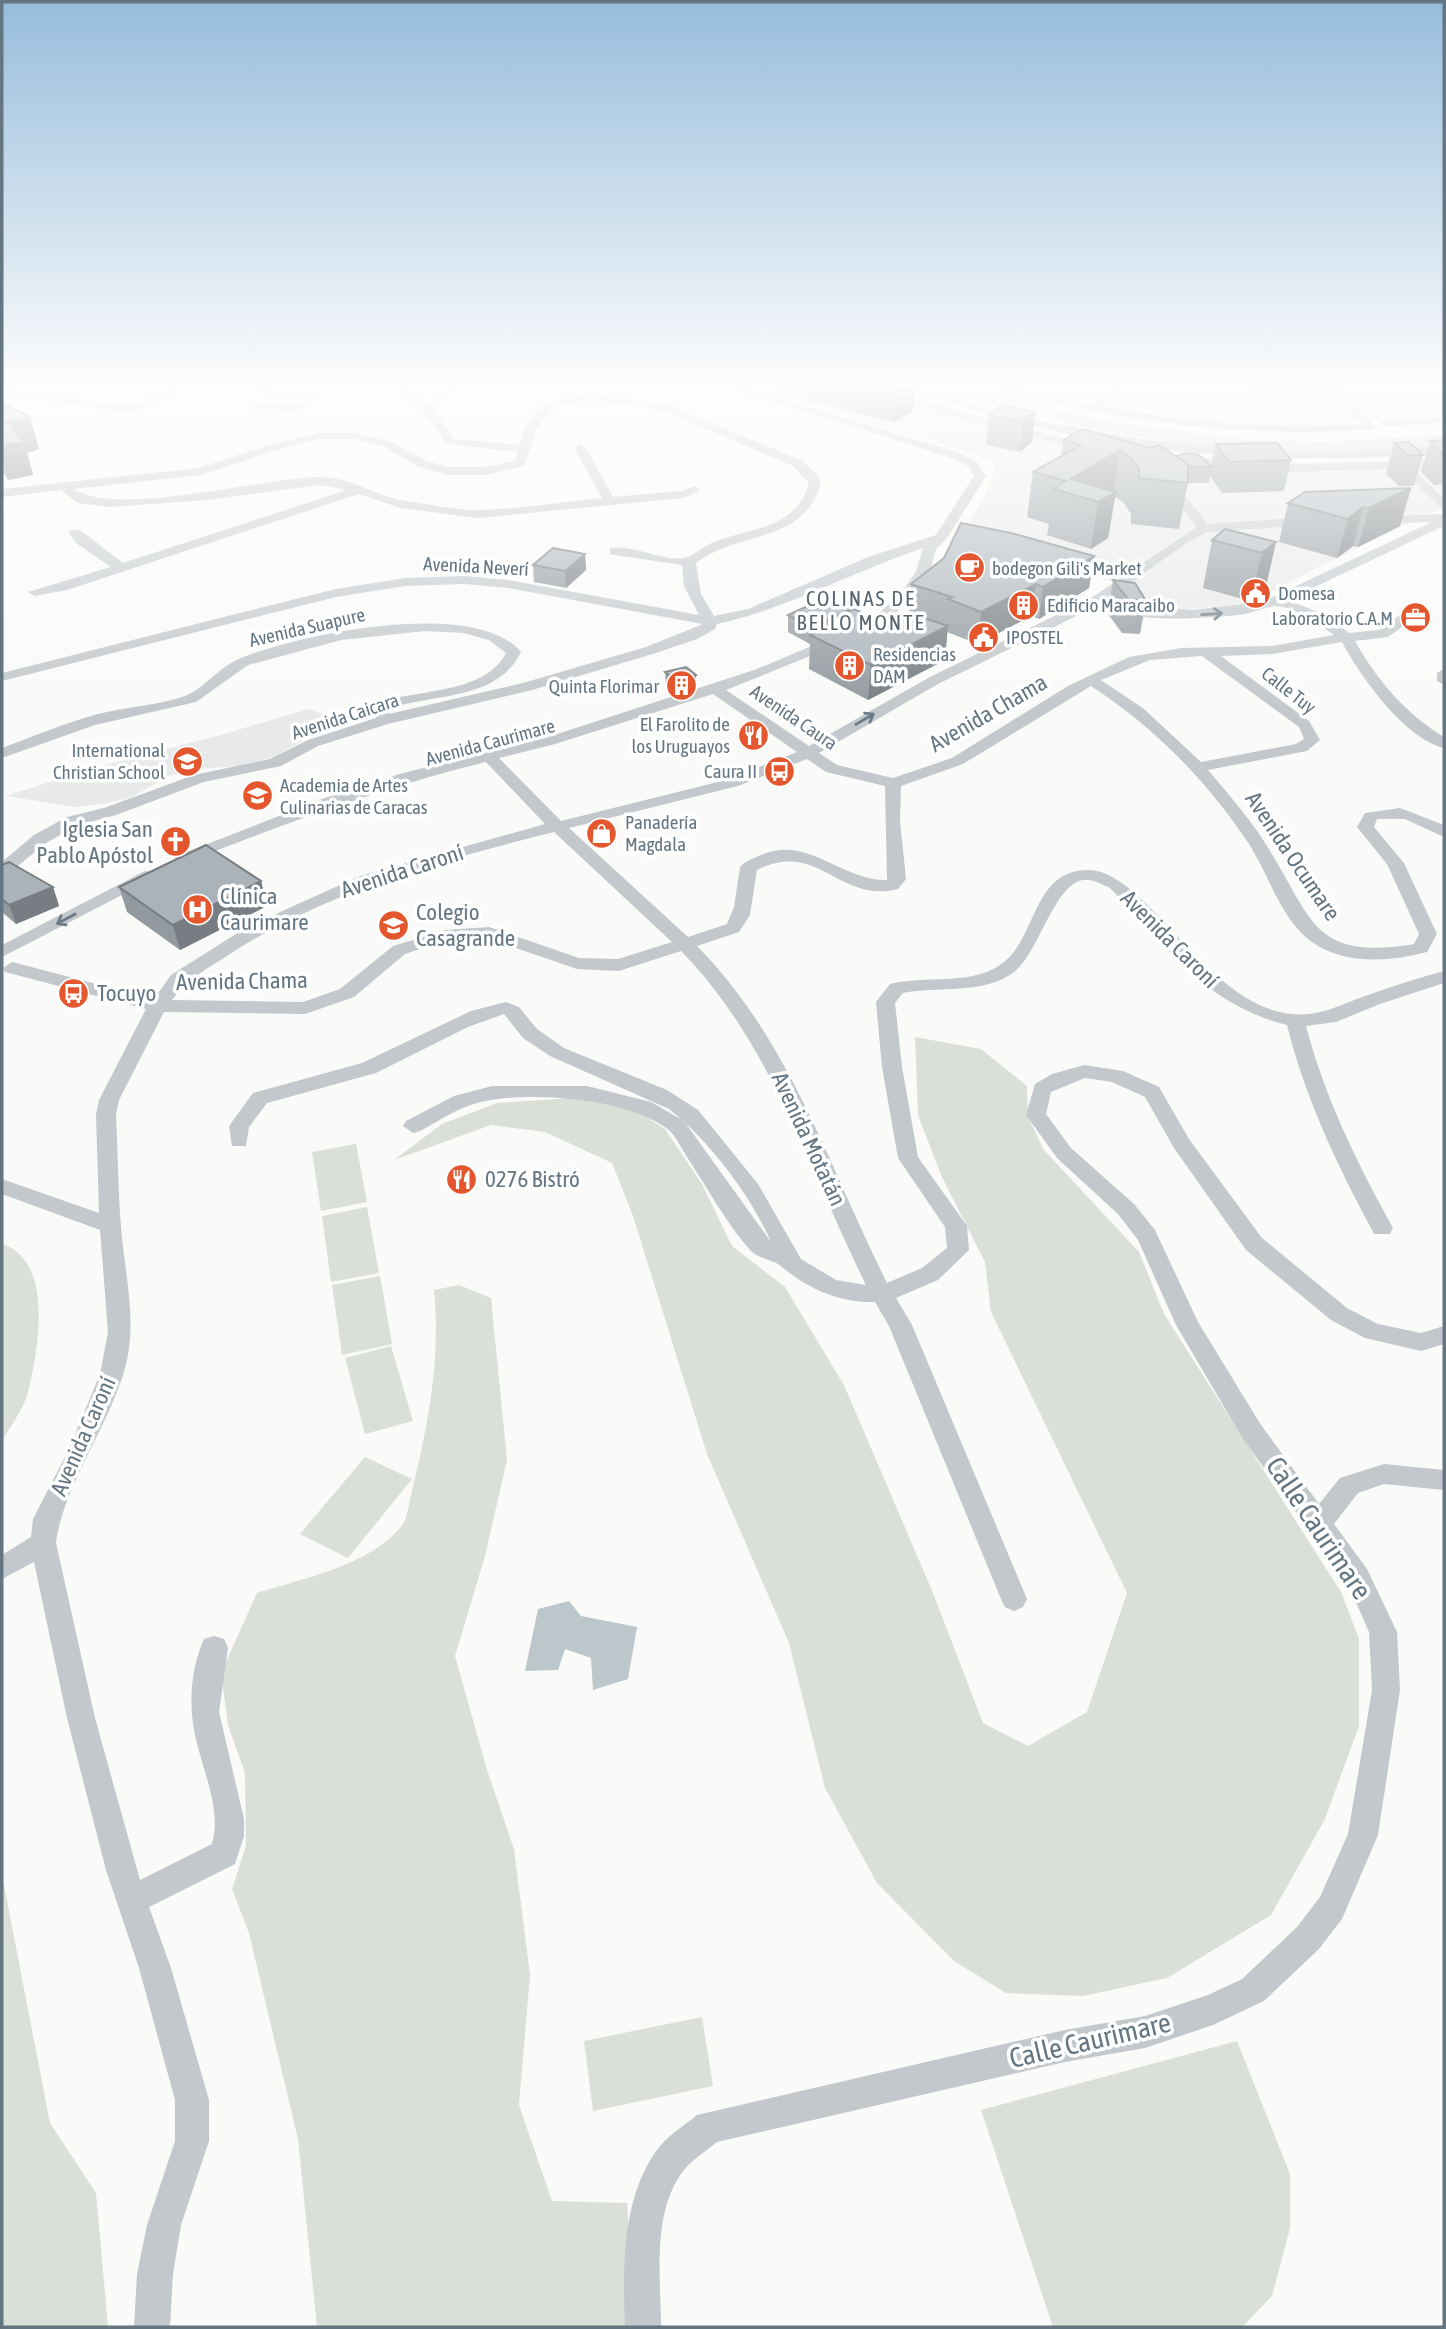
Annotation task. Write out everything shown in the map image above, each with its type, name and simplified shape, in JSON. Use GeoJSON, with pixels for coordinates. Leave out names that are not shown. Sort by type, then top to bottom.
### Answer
{"type":"FeatureCollection","features":[{"type":"Feature","properties":{"kind":"street"},"geometry":{"type":"LineString","coordinates":[[76,496],[82,500],[110,503],[209,496]]}},
{"type":"Feature","properties":{"kind":"street"},"geometry":{"type":"LineString","coordinates":[[34,592],[62,587],[341,496]]}},
{"type":"Feature","properties":{"kind":"street"},"geometry":{"type":"LineString","coordinates":[[377,496],[409,506],[478,514],[668,496]]}},
{"type":"Feature","properties":{"kind":"street"},"geometry":{"type":"LineString","coordinates":[[606,496],[610,502]]}},
{"type":"Feature","properties":{"kind":"street"},"geometry":{"type":"LineString","coordinates":[[711,621],[701,610],[688,576],[689,562],[702,550],[774,527],[807,506],[812,496]]}},
{"type":"Feature","properties":{"kind":"street"},"geometry":{"type":"LineString","coordinates":[[947,539],[970,496]]}},
{"type":"Feature","properties":{"kind":"street"},"geometry":{"type":"LineString","coordinates":[[1175,496],[1204,528],[1329,521]]}},
{"type":"Feature","properties":{"kind":"street"},"geometry":{"type":"LineString","coordinates":[[1355,520],[1444,520]]}},
{"type":"Feature","properties":{"kind":"street"},"geometry":{"type":"LineString","coordinates":[[1096,601],[1144,612],[1189,615],[1236,612],[1278,602],[1444,520]]}},
{"type":"Feature","properties":{"kind":"street","name":"Avenida Caroní"},"geometry":{"type":"LineString","coordinates":[[43,1543],[46,1519],[81,1449],[112,1374],[120,1332],[110,1225],[106,1115],[109,1101],[123,1067],[158,1006],[178,979],[195,965],[253,931],[323,897],[419,862],[732,783],[806,754],[933,681],[1096,601],[1183,539],[1204,528]]}},
{"type":"Feature","properties":{"kind":"street"},"geometry":{"type":"LineString","coordinates":[[75,533],[120,567]]}},
{"type":"Feature","properties":{"kind":"street","name":"Avenida Neverí"},"geometry":{"type":"LineString","coordinates":[[2,677],[336,593],[396,583],[448,580],[508,584],[711,621],[752,612],[873,560],[947,539]]}},
{"type":"Feature","properties":{"kind":"street","name":"Avenida Caurimare"},"geometry":{"type":"LineString","coordinates":[[6,964],[165,872],[338,808],[493,760],[618,729],[811,652],[884,616],[905,597],[922,572],[930,547],[947,539]]}},
{"type":"Feature","properties":{"kind":"street","name":"Avenida Caurimare"},"geometry":{"type":"LineString","coordinates":[[718,691],[820,657],[895,620],[936,573],[947,539]]}},
{"type":"Feature","properties":{"kind":"street"},"geometry":{"type":"LineString","coordinates":[[615,551],[689,562]]}},
{"type":"Feature","properties":{"kind":"street"},"geometry":{"type":"LineString","coordinates":[[873,560],[906,560],[919,566],[922,572]]}},
{"type":"Feature","properties":{"kind":"street"},"geometry":{"type":"LineString","coordinates":[[1091,581],[1115,589]]}},
{"type":"Feature","properties":{"kind":"street"},"geometry":{"type":"LineString","coordinates":[[1278,602],[1321,618],[1346,637],[1396,708],[1423,731],[1444,743]]}},
{"type":"Feature","properties":{"kind":"street","name":"Avenida Chama"},"geometry":{"type":"LineString","coordinates":[[6,964],[158,1006],[211,1009],[315,1005],[346,993],[399,950],[433,938],[472,931],[503,935],[577,962],[619,965],[733,928],[740,920],[744,881],[749,867],[774,854],[805,855],[871,886],[892,885],[897,879],[892,821],[893,783],[933,773],[959,762],[1092,680],[1135,660],[1287,649],[1346,637],[1383,634],[1408,616]]}},
{"type":"Feature","properties":{"kind":"street","name":"Avenida Caicara"},"geometry":{"type":"LineString","coordinates":[[2,870],[40,839],[73,821],[110,812],[201,778],[275,763],[313,743],[384,720],[527,687],[651,650],[692,636],[710,626],[711,621]]}},
{"type":"Feature","properties":{"kind":"street","name":"Avenida Suapure"},"geometry":{"type":"LineString","coordinates":[[2,753],[101,719],[193,698],[239,664],[328,638],[392,630],[454,629],[494,637],[514,652],[502,670],[470,686],[385,705],[381,712],[384,720]]}},
{"type":"Feature","properties":{"kind":"street","name":"Calle Tuy"},"geometry":{"type":"LineString","coordinates":[[1195,768],[1301,748],[1311,740],[1311,733],[1304,724],[1207,653]]}},
{"type":"Feature","properties":{"kind":"street"},"geometry":{"type":"LineString","coordinates":[[1444,673],[1444,681]]}},
{"type":"Feature","properties":{"kind":"street","name":"Avenida Ocumare"},"geometry":{"type":"LineString","coordinates":[[1092,680],[1142,713],[1223,796],[1256,841],[1310,933],[1345,951],[1385,955],[1422,948],[1436,938]]}},
{"type":"Feature","properties":{"kind":"street","name":"Avenida Caura"},"geometry":{"type":"LineString","coordinates":[[718,691],[806,754],[848,775],[893,783]]}},
{"type":"Feature","properties":{"kind":"street","name":"Avenida Motatán"},"geometry":{"type":"LineString","coordinates":[[493,760],[556,826],[685,945],[743,1012],[793,1098],[880,1295],[900,1325],[1014,1599]]}},
{"type":"Feature","properties":{"kind":"street"},"geometry":{"type":"LineString","coordinates":[[1436,938],[1395,863],[1365,827],[1371,816],[1396,812],[1413,816],[1444,832]]}},
{"type":"Feature","properties":{"kind":"street","name":"Avenida Caroní"},"geometry":{"type":"LineString","coordinates":[[413,1126],[461,1101],[502,1092],[587,1093],[644,1107],[677,1126],[758,1247],[789,1260],[810,1278],[842,1291],[880,1295],[918,1282],[942,1266],[957,1250],[957,1226],[908,1158],[885,1002],[897,988],[916,983],[967,983],[990,978],[1010,968],[1032,935],[1059,883],[1068,877],[1083,875],[1103,878],[1115,884],[1223,992],[1270,1019],[1296,1023]]}},
{"type":"Feature","properties":{"kind":"street"},"geometry":{"type":"LineString","coordinates":[[1382,1228],[1343,1158],[1304,1064],[1296,1023],[1327,1019],[1365,1002],[1444,977]]}},
{"type":"Feature","properties":{"kind":"street","name":"Avenida Caroní"},"geometry":{"type":"LineString","coordinates":[[239,1141],[239,1126],[260,1098],[318,1085],[381,1064],[427,1043],[480,1013],[506,1008],[519,1014],[524,1026],[555,1051],[609,1077],[639,1085],[690,1114],[715,1142],[779,1235],[789,1260]]}},
{"type":"Feature","properties":{"kind":"street","name":"Calle Caurimare"},"geometry":{"type":"LineString","coordinates":[[643,2327],[641,2257],[653,2197],[671,2159],[709,2127],[1065,2046],[1145,2032],[1213,2009],[1253,1990],[1280,1968],[1308,1938],[1331,1908],[1363,1835],[1386,1690],[1383,1632],[1358,1577],[1252,1432],[1188,1325],[1147,1236],[1126,1209],[1064,1153],[1036,1115],[1042,1089],[1059,1079],[1084,1071],[1116,1076],[1152,1092],[1181,1143],[1254,1244],[1339,1314],[1373,1332],[1421,1342],[1444,1335]]}},
{"type":"Feature","properties":{"kind":"street"},"geometry":{"type":"LineString","coordinates":[[2,1186],[110,1225]]}},
{"type":"Feature","properties":{"kind":"street"},"geometry":{"type":"LineString","coordinates":[[1320,1522],[1349,1485],[1384,1474],[1444,1480]]}},
{"type":"Feature","properties":{"kind":"street"},"geometry":{"type":"LineString","coordinates":[[2,1568],[43,1543],[81,1718],[131,1900],[155,1968],[192,2101],[192,2141],[164,2225],[155,2274],[152,2327]]}},
{"type":"Feature","properties":{"kind":"street"},"geometry":{"type":"LineString","coordinates":[[131,1900],[224,1854],[231,1835],[226,1799],[205,1712],[214,1648]]}},
{"type":"Feature","properties":{"kind":"shaded area"},"geometry":{"type":"Polygon","coordinates":[[[984,496],[1444,496],[1444,510],[1432,512],[1367,543],[1245,605],[1188,609],[1122,605],[1132,588],[962,536],[984,496]]]}},
{"type":"Feature","properties":{"kind":"shaded area","name":"International Christian School"},"geometry":{"type":"Polygon","coordinates":[[[309,709],[339,720],[276,756],[239,766],[196,769],[169,776],[132,797],[103,804],[74,807],[6,796],[93,768],[309,709]]]}},
{"type":"Feature","properties":{"kind":"shaded area"},"geometry":{"type":"Polygon","coordinates":[[[915,1037],[981,1049],[1027,1086],[1028,1117],[1044,1150],[1139,1252],[1164,1314],[1341,1592],[1359,1639],[1359,1726],[1325,1819],[1271,1915],[1167,1978],[1083,1996],[1006,1993],[954,1961],[877,1883],[825,1788],[789,1643],[707,1454],[633,1216],[612,1163],[545,1132],[491,1125],[394,1160],[442,1124],[497,1103],[573,1098],[637,1111],[665,1129],[702,1184],[732,1246],[785,1287],[844,1385],[933,1593],[983,1723],[1028,1746],[1087,1712],[1127,1593],[991,1312],[985,1262],[941,1175],[918,1115],[915,1037]]]}},
{"type":"Feature","properties":{"kind":"shaded area"},"geometry":{"type":"Polygon","coordinates":[[[356,1144],[367,1202],[321,1211],[312,1152],[356,1144]]]}},
{"type":"Feature","properties":{"kind":"shaded area"},"geometry":{"type":"Polygon","coordinates":[[[367,1207],[379,1273],[331,1282],[322,1216],[367,1207]]]}},
{"type":"Feature","properties":{"kind":"shaded area"},"geometry":{"type":"Polygon","coordinates":[[[2,1244],[19,1254],[30,1269],[39,1309],[36,1354],[28,1392],[2,1441],[2,1244]]]}},
{"type":"Feature","properties":{"kind":"shaded area"},"geometry":{"type":"Polygon","coordinates":[[[380,1276],[392,1344],[342,1355],[332,1285],[380,1276]]]}},
{"type":"Feature","properties":{"kind":"shaded area"},"geometry":{"type":"Polygon","coordinates":[[[459,1285],[491,1298],[507,1460],[485,1556],[455,1656],[487,1770],[514,1849],[530,1975],[519,2105],[552,2201],[627,2203],[635,2327],[317,2327],[298,2139],[249,1933],[232,1889],[246,1846],[245,1773],[228,1725],[221,1673],[257,1593],[315,1576],[353,1561],[371,1552],[403,1524],[432,1391],[436,1341],[434,1290],[459,1285]]]}},
{"type":"Feature","properties":{"kind":"shaded area"},"geometry":{"type":"Polygon","coordinates":[[[391,1346],[413,1421],[365,1434],[345,1358],[391,1346]]]}},
{"type":"Feature","properties":{"kind":"shaded area"},"geometry":{"type":"Polygon","coordinates":[[[365,1457],[412,1479],[348,1558],[300,1534],[365,1457]]]}},
{"type":"Feature","properties":{"kind":"shaded area"},"geometry":{"type":"Polygon","coordinates":[[[569,1601],[581,1616],[637,1627],[628,1679],[593,1690],[591,1658],[565,1649],[558,1670],[525,1671],[538,1609],[569,1601]]]}},
{"type":"Feature","properties":{"kind":"shaded area"},"geometry":{"type":"Polygon","coordinates":[[[2,1875],[50,2123],[96,2193],[108,2327],[2,2327],[2,1875]]]}},
{"type":"Feature","properties":{"kind":"shaded area"},"geometry":{"type":"Polygon","coordinates":[[[702,2017],[713,2086],[593,2111],[584,2041],[702,2017]]]}},
{"type":"Feature","properties":{"kind":"shaded area"},"geometry":{"type":"Polygon","coordinates":[[[1237,2041],[1290,2174],[1290,2228],[1272,2296],[1242,2327],[1053,2327],[981,2110],[1237,2041]]]}},
{"type":"Feature","properties":{"kind":"building"},"geometry":{"type":"Polygon","coordinates":[[[1077,496],[1109,496],[1098,502],[1077,496]]]}},
{"type":"Feature","properties":{"kind":"building"},"geometry":{"type":"Polygon","coordinates":[[[1299,496],[1395,496],[1369,508],[1363,507],[1348,519],[1288,503],[1299,496]]]}},
{"type":"Feature","properties":{"kind":"building"},"geometry":{"type":"Polygon","coordinates":[[[961,523],[1011,533],[1094,556],[1043,587],[1036,584],[981,612],[948,599],[952,597],[911,584],[944,558],[961,523]]]}},
{"type":"Feature","properties":{"kind":"building"},"geometry":{"type":"Polygon","coordinates":[[[1225,529],[1276,542],[1262,553],[1212,540],[1225,529]]]}},
{"type":"Feature","properties":{"kind":"building"},"geometry":{"type":"Polygon","coordinates":[[[553,548],[585,554],[565,571],[533,565],[553,548]]]}},
{"type":"Feature","properties":{"kind":"building"},"geometry":{"type":"Polygon","coordinates":[[[1113,580],[1135,583],[1146,601],[1128,599],[1113,580]]]}},
{"type":"Feature","properties":{"kind":"building"},"geometry":{"type":"Polygon","coordinates":[[[827,597],[854,608],[810,627],[788,615],[827,597]]]}},
{"type":"Feature","properties":{"kind":"building"},"geometry":{"type":"Polygon","coordinates":[[[854,609],[893,627],[912,614],[948,626],[871,665],[810,635],[836,624],[830,620],[854,609]]]}},
{"type":"Feature","properties":{"kind":"building"},"geometry":{"type":"Polygon","coordinates":[[[686,667],[696,675],[677,682],[665,672],[686,667]]]}},
{"type":"Feature","properties":{"kind":"building"},"geometry":{"type":"Polygon","coordinates":[[[206,845],[261,881],[173,925],[119,887],[206,845]]]}},
{"type":"Feature","properties":{"kind":"building"},"geometry":{"type":"Polygon","coordinates":[[[9,862],[53,887],[9,905],[2,899],[2,865],[9,862]]]}},
{"type":"Feature","properties":{"kind":"place","name":"bodegon Gili's Market"},"geometry":{"type":"Point","coordinates":[969,568]}},
{"type":"Feature","properties":{"kind":"place","name":"Domesa"},"geometry":{"type":"Point","coordinates":[1255,593]}},
{"type":"Feature","properties":{"kind":"place","name":"Edificio Maracaibo"},"geometry":{"type":"Point","coordinates":[1024,605]}},
{"type":"Feature","properties":{"kind":"place","name":"Laboratorio C.A.M"},"geometry":{"type":"Point","coordinates":[1416,618]}},
{"type":"Feature","properties":{"kind":"place","name":"IPOSTEL"},"geometry":{"type":"Point","coordinates":[983,637]}},
{"type":"Feature","properties":{"kind":"place","name":"Residencias DAM"},"geometry":{"type":"Point","coordinates":[850,665]}},
{"type":"Feature","properties":{"kind":"place","name":"Quinta Florimar"},"geometry":{"type":"Point","coordinates":[682,686]}},
{"type":"Feature","properties":{"kind":"place","name":"El Farolito de los Uruguayos"},"geometry":{"type":"Point","coordinates":[753,735]}},
{"type":"Feature","properties":{"kind":"place","name":"International Christian School"},"geometry":{"type":"Point","coordinates":[188,761]}},
{"type":"Feature","properties":{"kind":"place","name":"Caura II"},"geometry":{"type":"Point","coordinates":[780,771]}},
{"type":"Feature","properties":{"kind":"place","name":"Academia de Artes Culinarias de Caracas"},"geometry":{"type":"Point","coordinates":[257,796]}},
{"type":"Feature","properties":{"kind":"place","name":"Panadería Magdala"},"geometry":{"type":"Point","coordinates":[602,833]}},
{"type":"Feature","properties":{"kind":"place","name":"Iglesia San Pablo Apóstol"},"geometry":{"type":"Point","coordinates":[176,842]}},
{"type":"Feature","properties":{"kind":"place","name":"Clínica Caurimare"},"geometry":{"type":"Point","coordinates":[197,909]}},
{"type":"Feature","properties":{"kind":"place","name":"Colegio Casagrande"},"geometry":{"type":"Point","coordinates":[393,925]}},
{"type":"Feature","properties":{"kind":"place","name":"Tocuyo"},"geometry":{"type":"Point","coordinates":[74,993]}},
{"type":"Feature","properties":{"kind":"place","name":"0276 Bistró"},"geometry":{"type":"Point","coordinates":[462,1179]}},
{"type":"Feature","properties":{"kind":"district","name":"COLINAS DE BELLO MONTE"},"geometry":{"type":"Point","coordinates":[861,611]}}]}
